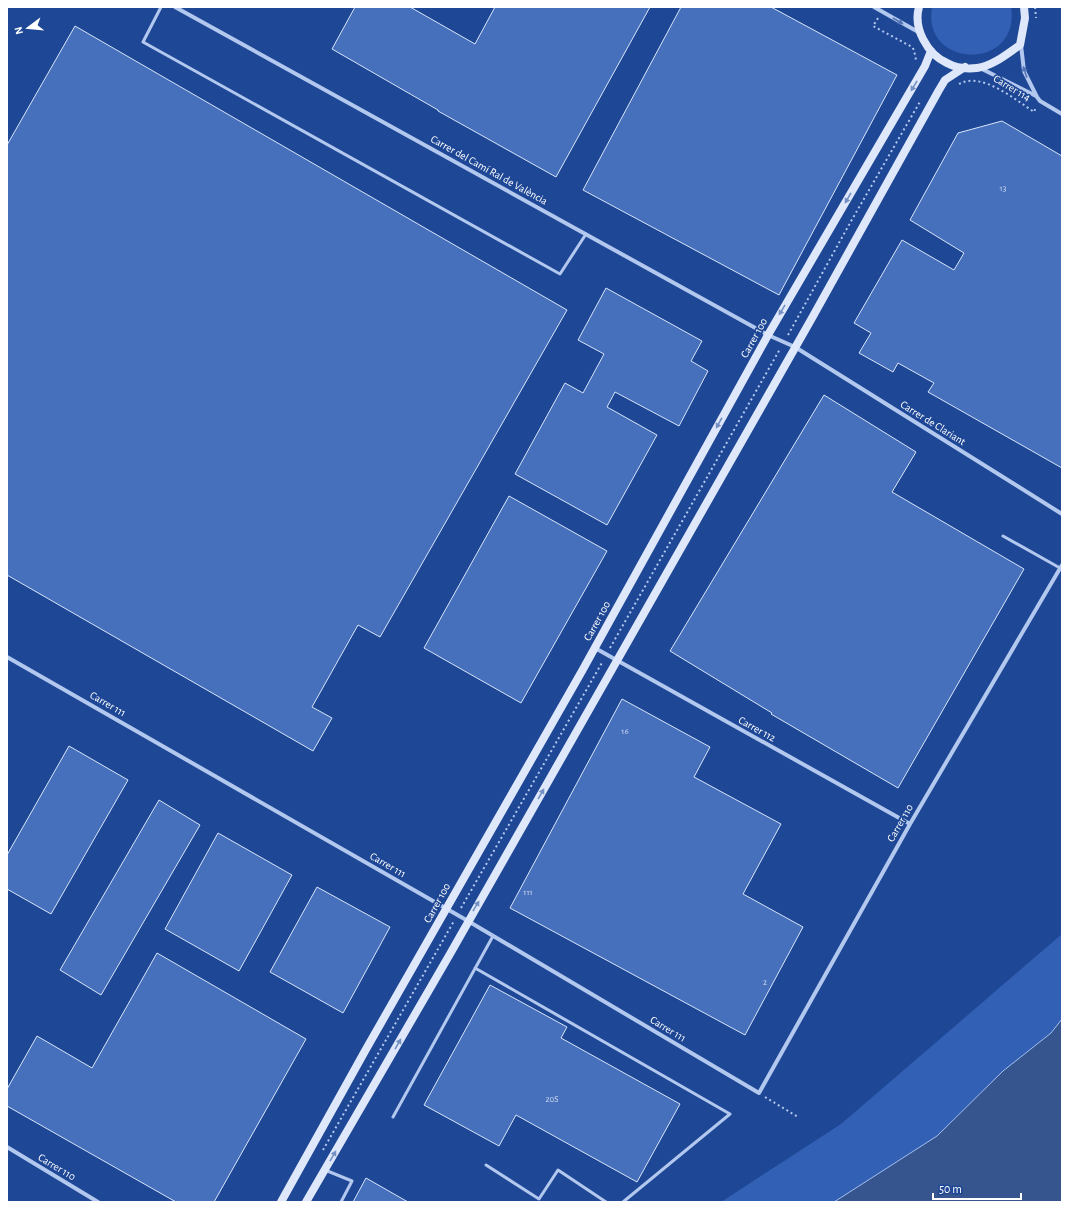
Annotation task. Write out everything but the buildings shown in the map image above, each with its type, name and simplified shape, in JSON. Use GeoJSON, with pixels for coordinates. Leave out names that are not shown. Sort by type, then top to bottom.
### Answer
{"type":"FeatureCollection","features":[{"type":"Feature","properties":{"kind":"street","name":"Carrer del Camí Ral de València"},"geometry":{"type":"LineString","coordinates":[[175,7],[768,335],[795,347]]}},
{"type":"Feature","properties":{"kind":"street"},"geometry":{"type":"LineString","coordinates":[[874,7],[917,31],[931,51],[946,63],[960,68],[978,68],[994,62],[1020,45],[1025,18],[1024,7]]}},
{"type":"Feature","properties":{"kind":"street"},"geometry":{"type":"LineString","coordinates":[[917,31],[917,12],[919,7]]}},
{"type":"Feature","properties":{"kind":"street","name":"Carrer 114"},"geometry":{"type":"LineString","coordinates":[[1020,45],[1024,71],[1036,96],[1040,101],[1062,114]]}},
{"type":"Feature","properties":{"kind":"street","name":"Carrer 100"},"geometry":{"type":"LineString","coordinates":[[281,1202],[365,1051],[595,648],[768,335],[925,66],[931,51]]}},
{"type":"Feature","properties":{"kind":"street"},"geometry":{"type":"LineString","coordinates":[[306,1202],[795,347],[939,90],[945,80],[965,67]]}},
{"type":"Feature","properties":{"kind":"street","name":"Carrer 114"},"geometry":{"type":"LineString","coordinates":[[978,68],[1036,96]]}},
{"type":"Feature","properties":{"kind":"street","name":"Carrer de Clariant"},"geometry":{"type":"LineString","coordinates":[[795,347],[1062,514]]}},
{"type":"Feature","properties":{"kind":"street","name":"Carrer 110"},"geometry":{"type":"LineString","coordinates":[[759,1093],[910,824],[1061,566]]}},
{"type":"Feature","properties":{"kind":"street","name":"Carrer 112"},"geometry":{"type":"LineString","coordinates":[[595,648],[910,824]]}},
{"type":"Feature","properties":{"kind":"street","name":"Carrer 111"},"geometry":{"type":"LineString","coordinates":[[7,657],[468,921],[759,1093]]}},
{"type":"Feature","properties":{"kind":"street","name":"Carrer 110"},"geometry":{"type":"LineString","coordinates":[[7,1147],[98,1202]]}},
{"type":"Feature","properties":{"kind":"lane"},"geometry":{"type":"LineString","coordinates":[[161,7],[143,42],[560,274],[586,234]]}},
{"type":"Feature","properties":{"kind":"lane"},"geometry":{"type":"LineString","coordinates":[[1003,536],[1061,566]]}},
{"type":"Feature","properties":{"kind":"lane"},"geometry":{"type":"LineString","coordinates":[[394,1117],[493,936]]}},
{"type":"Feature","properties":{"kind":"lane"},"geometry":{"type":"LineString","coordinates":[[475,968],[730,1114],[623,1202]]}},
{"type":"Feature","properties":{"kind":"lane"},"geometry":{"type":"LineString","coordinates":[[486,1165],[539,1199],[558,1170],[606,1202]]}},
{"type":"Feature","properties":{"kind":"lane"},"geometry":{"type":"LineString","coordinates":[[325,1170],[352,1181],[341,1202]]}},
{"type":"Feature","properties":{"kind":"path"},"geometry":{"type":"LineString","coordinates":[[878,17],[873,26],[912,47],[914,50]]}},
{"type":"Feature","properties":{"kind":"path","name":"Carrer 114"},"geometry":{"type":"LineString","coordinates":[[958,85],[963,82],[984,82],[1034,112],[1036,108]]}},
{"type":"Feature","properties":{"kind":"path"},"geometry":{"type":"LineString","coordinates":[[792,328],[921,99],[917,97]]}},
{"type":"Feature","properties":{"kind":"path"},"geometry":{"type":"LineString","coordinates":[[616,637],[770,366]]}},
{"type":"Feature","properties":{"kind":"path"},"geometry":{"type":"LineString","coordinates":[[467,897],[596,672]]}},
{"type":"Feature","properties":{"kind":"path"},"geometry":{"type":"LineString","coordinates":[[321,1155],[443,939]]}},
{"type":"Feature","properties":{"kind":"path"},"geometry":{"type":"LineString","coordinates":[[759,1093],[798,1117]]}},
{"type":"Feature","properties":{"kind":"shaded area"},"geometry":{"type":"Polygon","coordinates":[[[932,7],[1011,7],[1010,28],[1001,43],[987,52],[971,55],[955,51],[941,42],[933,27],[932,7]]]}},
{"type":"Feature","properties":{"kind":"shaded area"},"geometry":{"type":"Polygon","coordinates":[[[1062,934],[1062,1019],[1051,1033],[1003,1071],[937,1136],[834,1202],[721,1202],[841,1124],[1062,934]]]}},
{"type":"Feature","properties":{"kind":"shaded area"},"geometry":{"type":"Polygon","coordinates":[[[1062,1019],[1062,1202],[834,1202],[937,1136],[1003,1071],[1051,1033],[1062,1019]]]}}]}
